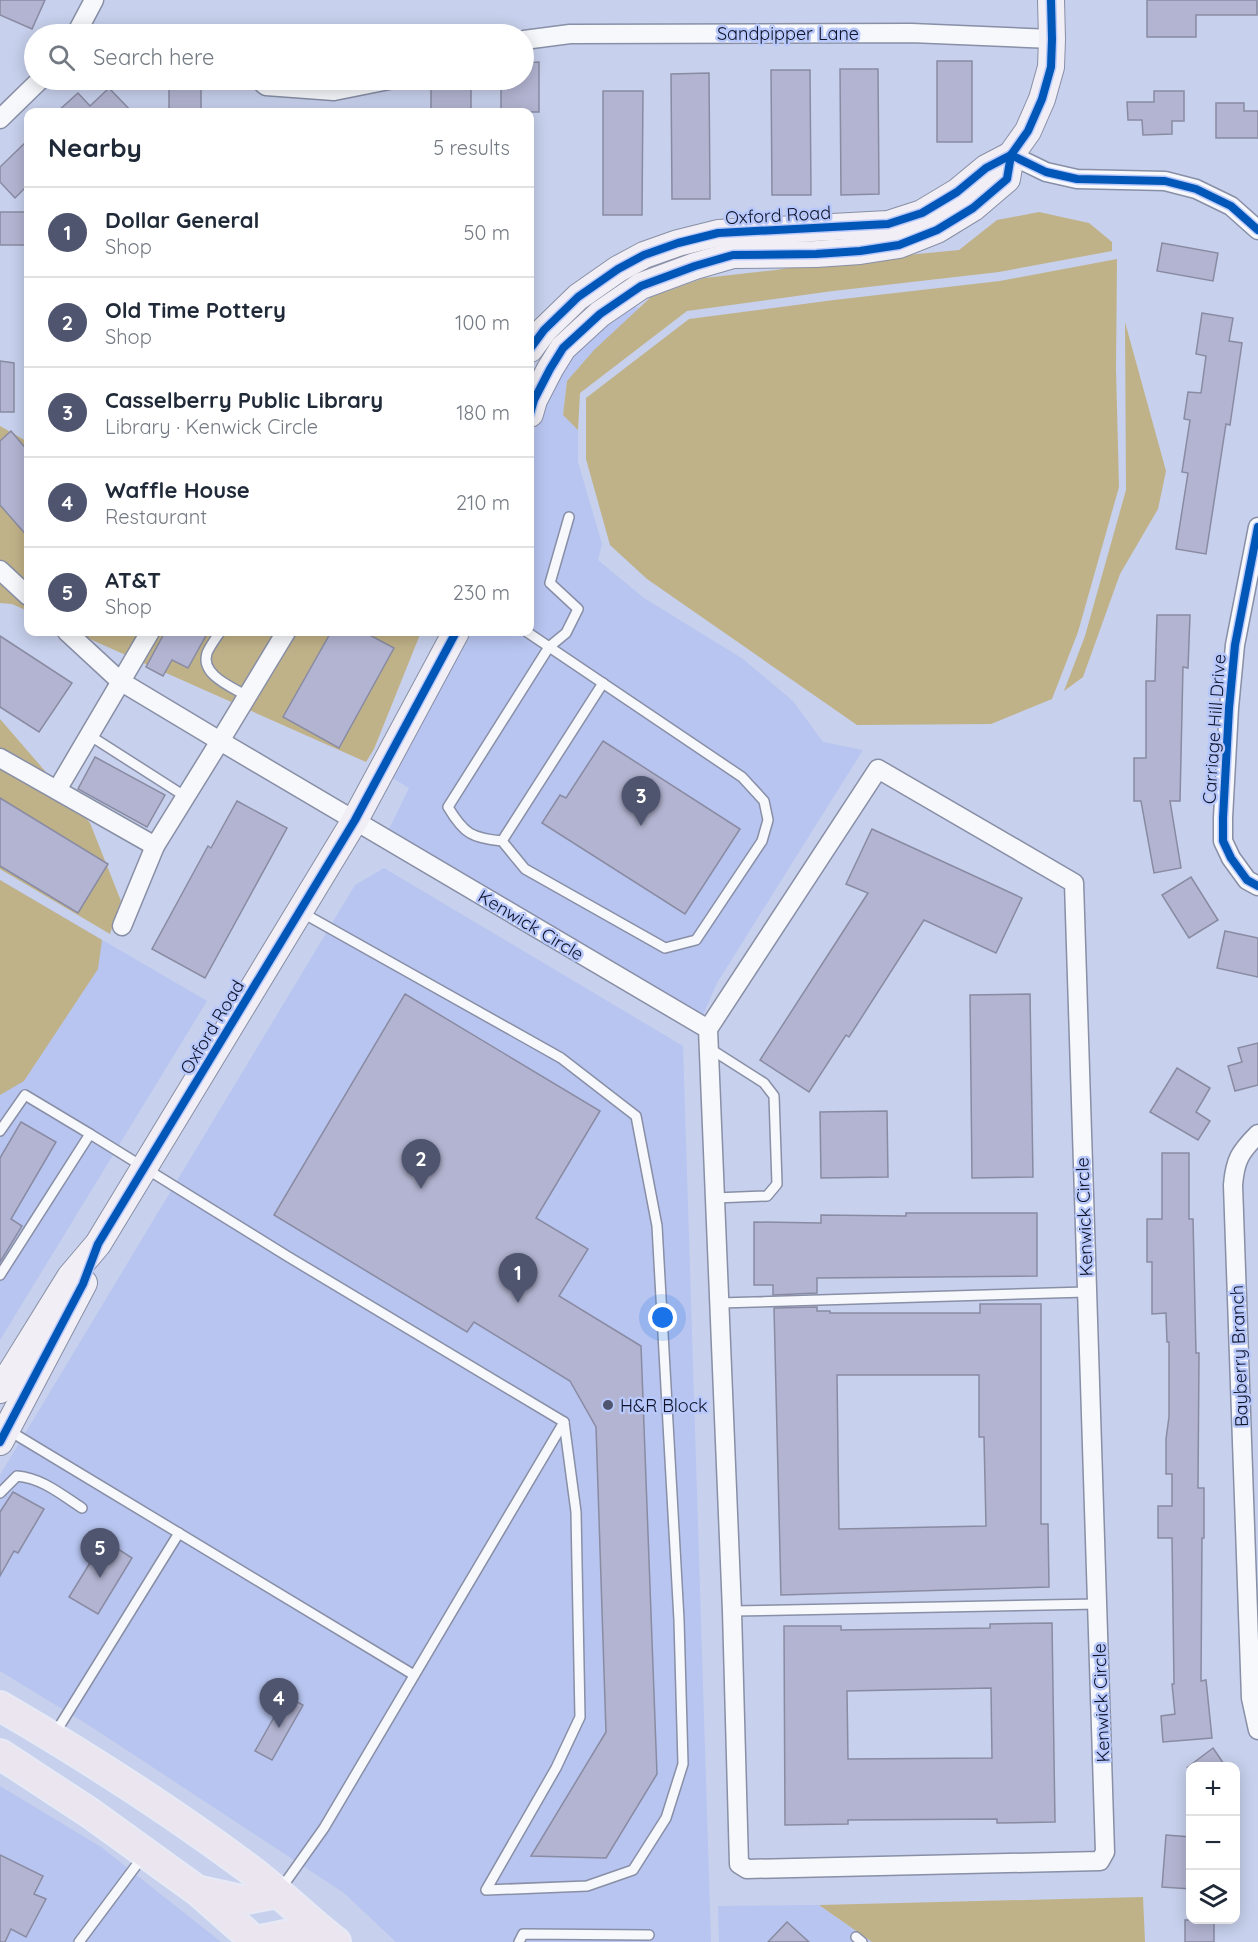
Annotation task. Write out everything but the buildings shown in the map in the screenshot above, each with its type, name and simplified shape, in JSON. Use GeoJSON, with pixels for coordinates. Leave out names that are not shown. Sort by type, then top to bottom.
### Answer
{"type":"FeatureCollection","features":[{"type":"Feature","properties":{"kind":"main road"},"geometry":{"type":"LineString","coordinates":[[0,1706],[134,1788],[246,1866],[336,1942]]}},
{"type":"Feature","properties":{"kind":"main road"},"geometry":{"type":"LineString","coordinates":[[0,1754],[90,1813],[198,1891],[255,1942],[285,1935],[306,1942]]}},
{"type":"Feature","properties":{"kind":"main road"},"geometry":{"type":"LineString","coordinates":[[198,1891],[241,1900],[278,1893]]}},
{"type":"Feature","properties":{"kind":"street"},"geometry":{"type":"LineString","coordinates":[[81,24],[94,0]]}},
{"type":"Feature","properties":{"kind":"street","name":"Oxford Road"},"geometry":{"type":"LineString","coordinates":[[534,400],[563,348],[600,314],[641,286],[733,255],[816,254],[861,251],[898,245],[937,230],[973,208],[1007,179],[1011,155],[1028,131],[1042,99],[1051,67],[1053,39],[1051,0]]}},
{"type":"Feature","properties":{"kind":"street","name":"Sandpipper Lane"},"geometry":{"type":"LineString","coordinates":[[534,39],[570,34],[877,33],[1053,39]]}},
{"type":"Feature","properties":{"kind":"street"},"geometry":{"type":"LineString","coordinates":[[0,119],[30,90]]}},
{"type":"Feature","properties":{"kind":"street"},"geometry":{"type":"LineString","coordinates":[[321,90],[339,90]]}},
{"type":"Feature","properties":{"kind":"street"},"geometry":{"type":"LineString","coordinates":[[1011,155],[1046,172],[1077,179],[1165,181],[1196,189],[1230,206],[1258,230]]}},
{"type":"Feature","properties":{"kind":"street","name":"Oxford Road"},"geometry":{"type":"LineString","coordinates":[[534,344],[544,330],[578,297],[618,269],[644,255],[678,243],[718,233],[888,224],[922,213],[957,192],[986,168],[1011,155]]}},
{"type":"Feature","properties":{"kind":"street","name":"Carriage Hill Drive"},"geometry":{"type":"LineString","coordinates":[[1258,527],[1235,645],[1223,818],[1223,841],[1230,858],[1247,880],[1258,886]]}},
{"type":"Feature","properties":{"kind":"street"},"geometry":{"type":"LineString","coordinates":[[0,570],[24,592]]}},
{"type":"Feature","properties":{"kind":"street","name":"Kenwick Circle"},"geometry":{"type":"LineString","coordinates":[[71,636],[120,681],[355,820],[708,1038]]}},
{"type":"Feature","properties":{"kind":"street"},"geometry":{"type":"LineString","coordinates":[[57,790],[148,636]]}},
{"type":"Feature","properties":{"kind":"street"},"geometry":{"type":"LineString","coordinates":[[122,926],[155,846],[283,636]]}},
{"type":"Feature","properties":{"kind":"street","name":"Oxford Road"},"geometry":{"type":"LineString","coordinates":[[0,1390],[70,1277],[98,1244],[355,820],[454,636]]}},
{"type":"Feature","properties":{"kind":"street"},"geometry":{"type":"LineString","coordinates":[[0,758],[155,846]]}},
{"type":"Feature","properties":{"kind":"street","name":"Kenwick Circle"},"geometry":{"type":"LineString","coordinates":[[878,769],[1074,883],[1105,1852],[1100,1861],[747,1869],[739,1864],[732,1611],[708,1038],[878,769]]}},
{"type":"Feature","properties":{"kind":"street","name":"Bayberry Branch"},"geometry":{"type":"LineString","coordinates":[[1258,1134],[1247,1145],[1235,1164],[1233,1185],[1251,1698],[1258,1730]]}},
{"type":"Feature","properties":{"kind":"street","name":"Oxford Road"},"geometry":{"type":"LineString","coordinates":[[4,1436],[83,1284],[98,1244]]}},
{"type":"Feature","properties":{"kind":"lane"},"geometry":{"type":"LineString","coordinates":[[533,636],[549,647],[603,683],[742,777],[764,801],[768,820],[762,841],[696,940],[665,948],[525,869],[502,841],[476,837],[459,825],[448,807],[549,647],[566,633],[578,609],[550,584],[569,517]]}},
{"type":"Feature","properties":{"kind":"lane"},"geometry":{"type":"LineString","coordinates":[[218,636],[207,654],[207,664],[211,673],[247,696]]}},
{"type":"Feature","properties":{"kind":"lane"},"geometry":{"type":"LineString","coordinates":[[502,841],[603,683]]}},
{"type":"Feature","properties":{"kind":"lane"},"geometry":{"type":"LineString","coordinates":[[89,735],[186,797]]}},
{"type":"Feature","properties":{"kind":"lane"},"geometry":{"type":"LineString","coordinates":[[300,911],[561,1058],[636,1116],[657,1226],[678,1620],[683,1764],[666,1818],[633,1870],[587,1886],[486,1890],[556,1768],[580,1717],[576,1512],[564,1422]]}},
{"type":"Feature","properties":{"kind":"lane"},"geometry":{"type":"LineString","coordinates":[[708,1038],[764,1083],[774,1095],[776,1140],[777,1184],[767,1196],[715,1198]]}},
{"type":"Feature","properties":{"kind":"lane"},"geometry":{"type":"LineString","coordinates":[[0,1131],[25,1095],[564,1422]]}},
{"type":"Feature","properties":{"kind":"lane"},"geometry":{"type":"LineString","coordinates":[[0,1275],[90,1134]]}},
{"type":"Feature","properties":{"kind":"lane"},"geometry":{"type":"LineString","coordinates":[[719,1303],[1086,1292]]}},
{"type":"Feature","properties":{"kind":"lane"},"geometry":{"type":"LineString","coordinates":[[278,1893],[324,1828],[564,1422]]}},
{"type":"Feature","properties":{"kind":"lane"},"geometry":{"type":"LineString","coordinates":[[4,1436],[178,1533],[414,1675]]}},
{"type":"Feature","properties":{"kind":"lane"},"geometry":{"type":"LineString","coordinates":[[0,1492],[17,1476],[30,1477],[82,1508]]}},
{"type":"Feature","properties":{"kind":"lane"},"geometry":{"type":"LineString","coordinates":[[53,1737],[178,1533]]}},
{"type":"Feature","properties":{"kind":"lane"},"geometry":{"type":"LineString","coordinates":[[732,1611],[1098,1604]]}},
{"type":"Feature","properties":{"kind":"lane"},"geometry":{"type":"LineString","coordinates":[[79,1942],[145,1853]]}},
{"type":"Feature","properties":{"kind":"lane"},"geometry":{"type":"LineString","coordinates":[[519,1942],[524,1934],[650,1935]]}},
{"type":"Feature","properties":{"kind":"shaded area"},"geometry":{"type":"Polygon","coordinates":[[[1039,212],[1089,223],[1112,242],[1112,251],[999,272],[687,311],[580,393],[578,430],[563,415],[567,381],[594,350],[651,297],[704,278],[803,265],[959,250],[997,220],[1039,212]]]}},
{"type":"Feature","properties":{"kind":"shaded area"},"geometry":{"type":"Polygon","coordinates":[[[1117,259],[1116,369],[1119,487],[1078,632],[1052,699],[991,724],[857,725],[647,579],[610,545],[586,459],[586,398],[689,319],[1000,281],[1117,259]]]}},
{"type":"Feature","properties":{"kind":"shaded area"},"geometry":{"type":"Polygon","coordinates":[[[630,306],[640,308],[594,351],[567,381],[563,415],[578,430],[578,462],[602,544],[598,560],[644,598],[743,659],[793,701],[823,742],[863,750],[717,983],[703,1015],[389,829],[409,788],[389,776],[465,636],[534,636],[534,433],[542,405],[570,355],[630,306]]]}},
{"type":"Feature","properties":{"kind":"shaded area"},"geometry":{"type":"Polygon","coordinates":[[[1125,322],[1166,471],[1158,509],[1120,574],[1083,677],[1064,691],[1085,636],[1126,490],[1125,322]]]}},
{"type":"Feature","properties":{"kind":"shaded area"},"geometry":{"type":"Polygon","coordinates":[[[0,426],[24,440],[24,609],[12,604],[0,603],[0,426]]]}},
{"type":"Feature","properties":{"kind":"shaded area"},"geometry":{"type":"Polygon","coordinates":[[[83,636],[419,636],[374,749],[366,762],[83,636]]]}},
{"type":"Feature","properties":{"kind":"shaded area"},"geometry":{"type":"Polygon","coordinates":[[[0,719],[90,823],[121,901],[110,934],[0,869],[0,719]]]}},
{"type":"Feature","properties":{"kind":"shaded area"},"geometry":{"type":"Polygon","coordinates":[[[384,868],[683,1046],[711,1942],[396,1942],[344,1893],[90,1726],[0,1671],[0,1475],[355,885],[384,868]]]}},
{"type":"Feature","properties":{"kind":"shaded area"},"geometry":{"type":"Polygon","coordinates":[[[0,880],[207,1001],[0,1340],[0,880]]]}},
{"type":"Feature","properties":{"kind":"shaded area"},"geometry":{"type":"Polygon","coordinates":[[[0,880],[102,940],[98,969],[24,1081],[0,1095],[0,880]]]}},
{"type":"Feature","properties":{"kind":"shaded area"},"geometry":{"type":"Polygon","coordinates":[[[0,1786],[101,1847],[221,1942],[0,1942],[0,1786]]]}},
{"type":"Feature","properties":{"kind":"shaded area"},"geometry":{"type":"Polygon","coordinates":[[[1143,1897],[1145,1942],[872,1942],[819,1905],[1143,1897]]]}},
{"type":"Feature","properties":{"kind":"shaded area"},"geometry":{"type":"Polygon","coordinates":[[[819,1905],[872,1942],[719,1942],[718,1906],[819,1905]]]}},
{"type":"Feature","properties":{"kind":"cycle path"},"geometry":{"type":"LineString","coordinates":[[534,400],[563,348],[600,314],[641,286],[733,255],[816,254],[899,245],[937,230],[973,208],[1007,179],[1011,155],[1028,131],[1042,99],[1051,67],[1051,0]]}},
{"type":"Feature","properties":{"kind":"cycle path"},"geometry":{"type":"LineString","coordinates":[[1011,155],[1046,172],[1077,179],[1165,181],[1196,189],[1231,206],[1258,230]]}},
{"type":"Feature","properties":{"kind":"cycle path"},"geometry":{"type":"LineString","coordinates":[[534,344],[544,330],[578,297],[618,269],[644,255],[678,243],[718,233],[888,224],[922,213],[957,192],[986,168],[1011,155]]}},
{"type":"Feature","properties":{"kind":"cycle path"},"geometry":{"type":"LineString","coordinates":[[1258,527],[1235,645],[1223,818],[1223,841],[1231,858],[1247,880],[1258,886]]}},
{"type":"Feature","properties":{"kind":"cycle path"},"geometry":{"type":"LineString","coordinates":[[0,1442],[83,1284],[98,1244],[355,820],[454,636]]}},
{"type":"Feature","properties":{"kind":"place","name":"Casselberry Public Library"},"geometry":{"type":"Point","coordinates":[641,826]}},
{"type":"Feature","properties":{"kind":"place","name":"Old Time Pottery"},"geometry":{"type":"Point","coordinates":[421,1189]}},
{"type":"Feature","properties":{"kind":"place","name":"Dollar General"},"geometry":{"type":"Point","coordinates":[518,1303]}},
{"type":"Feature","properties":{"kind":"place","name":"H&R Block"},"geometry":{"type":"Point","coordinates":[608,1405]}},
{"type":"Feature","properties":{"kind":"place","name":"AT&T"},"geometry":{"type":"Point","coordinates":[100,1578]}},
{"type":"Feature","properties":{"kind":"place","name":"Waffle House"},"geometry":{"type":"Point","coordinates":[279,1728]}}]}
